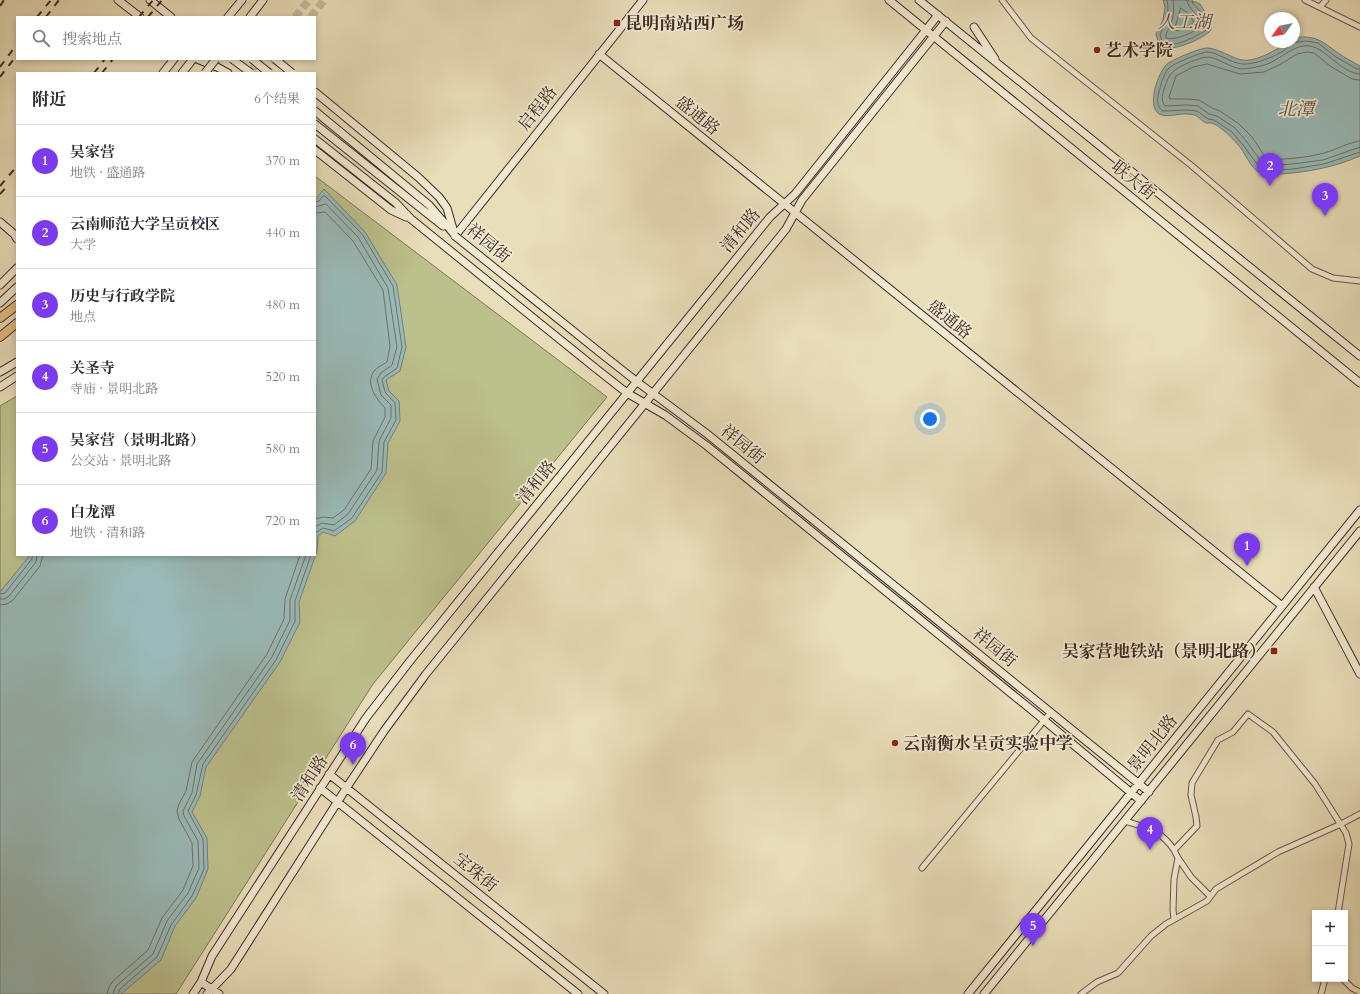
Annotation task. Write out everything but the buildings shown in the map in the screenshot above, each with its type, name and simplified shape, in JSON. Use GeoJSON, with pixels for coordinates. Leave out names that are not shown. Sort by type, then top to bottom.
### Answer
{"type":"FeatureCollection","features":[{"type":"Feature","properties":{"kind":"main road"},"geometry":{"type":"LineString","coordinates":[[118,0],[139,16]]}},
{"type":"Feature","properties":{"kind":"main road"},"geometry":{"type":"LineString","coordinates":[[150,0],[168,16]]}},
{"type":"Feature","properties":{"kind":"main road"},"geometry":{"type":"LineString","coordinates":[[229,16],[242,0]]}},
{"type":"Feature","properties":{"kind":"main road"},"geometry":{"type":"LineString","coordinates":[[251,16],[264,0]]}},
{"type":"Feature","properties":{"kind":"main road"},"geometry":{"type":"LineString","coordinates":[[257,16],[264,0]]}},
{"type":"Feature","properties":{"kind":"main road","name":"启程路"},"geometry":{"type":"LineString","coordinates":[[455,236],[643,0]]}},
{"type":"Feature","properties":{"kind":"main road","name":"联大街"},"geometry":{"type":"LineString","coordinates":[[889,0],[1360,383]]}},
{"type":"Feature","properties":{"kind":"main road","name":"联大街"},"geometry":{"type":"LineString","coordinates":[[919,0],[1360,356]]}},
{"type":"Feature","properties":{"kind":"main road","name":"清和路"},"geometry":{"type":"LineString","coordinates":[[194,994],[212,956],[366,718],[410,661],[626,393],[770,217],[795,194],[938,15]]}},
{"type":"Feature","properties":{"kind":"main road","name":"清和路"},"geometry":{"type":"LineString","coordinates":[[209,991],[231,968],[384,731],[426,674],[786,229],[802,200],[946,22]]}},
{"type":"Feature","properties":{"kind":"main road"},"geometry":{"type":"LineString","coordinates":[[974,27],[1000,65]]}},
{"type":"Feature","properties":{"kind":"main road","name":"盛通路"},"geometry":{"type":"LineString","coordinates":[[599,54],[1282,606]]}},
{"type":"Feature","properties":{"kind":"main road"},"geometry":{"type":"LineString","coordinates":[[164,72],[173,60]]}},
{"type":"Feature","properties":{"kind":"main road"},"geometry":{"type":"LineString","coordinates":[[186,72],[192,60]]}},
{"type":"Feature","properties":{"kind":"main road"},"geometry":{"type":"LineString","coordinates":[[200,60],[226,72]]}},
{"type":"Feature","properties":{"kind":"main road"},"geometry":{"type":"LineString","coordinates":[[206,72],[215,60]]}},
{"type":"Feature","properties":{"kind":"main road"},"geometry":{"type":"LineString","coordinates":[[233,60],[250,72]]}},
{"type":"Feature","properties":{"kind":"main road"},"geometry":{"type":"LineString","coordinates":[[253,60],[268,72]]}},
{"type":"Feature","properties":{"kind":"main road"},"geometry":{"type":"LineString","coordinates":[[276,60],[291,72]]}},
{"type":"Feature","properties":{"kind":"main road"},"geometry":{"type":"LineString","coordinates":[[316,93],[418,177],[439,197],[447,208],[455,236]]}},
{"type":"Feature","properties":{"kind":"main road"},"geometry":{"type":"LineString","coordinates":[[316,112],[429,205],[455,236]]}},
{"type":"Feature","properties":{"kind":"main road","name":"祥园街"},"geometry":{"type":"LineString","coordinates":[[316,125],[636,381],[706,432],[1139,783],[1148,792]]}},
{"type":"Feature","properties":{"kind":"main road","name":"祥园街"},"geometry":{"type":"LineString","coordinates":[[316,140],[396,203],[410,219],[626,393],[665,415],[707,446],[1044,720],[1141,801]]}},
{"type":"Feature","properties":{"kind":"main road"},"geometry":{"type":"LineString","coordinates":[[316,151],[391,210],[410,219]]}},
{"type":"Feature","properties":{"kind":"main road"},"geometry":{"type":"LineString","coordinates":[[0,222],[16,237]]}},
{"type":"Feature","properties":{"kind":"main road"},"geometry":{"type":"LineString","coordinates":[[0,285],[16,268]]}},
{"type":"Feature","properties":{"kind":"main road"},"geometry":{"type":"LineString","coordinates":[[0,303],[16,288]]}},
{"type":"Feature","properties":{"kind":"main road"},"geometry":{"type":"LineString","coordinates":[[0,318],[16,306]]}},
{"type":"Feature","properties":{"kind":"main road"},"geometry":{"type":"LineString","coordinates":[[2,336],[16,324]]}},
{"type":"Feature","properties":{"kind":"main road"},"geometry":{"type":"LineString","coordinates":[[0,372],[16,363]]}},
{"type":"Feature","properties":{"kind":"main road"},"geometry":{"type":"LineString","coordinates":[[0,386],[16,377]]}},
{"type":"Feature","properties":{"kind":"main road","name":"景明北路"},"geometry":{"type":"LineString","coordinates":[[968,994],[1360,510]]}},
{"type":"Feature","properties":{"kind":"main road","name":"景明北路"},"geometry":{"type":"LineString","coordinates":[[984,994],[1360,531]]}},
{"type":"Feature","properties":{"kind":"main road"},"geometry":{"type":"LineString","coordinates":[[1314,587],[1360,674]]}},
{"type":"Feature","properties":{"kind":"main road","name":"宝珠街"},"geometry":{"type":"LineString","coordinates":[[329,774],[604,994]]}},
{"type":"Feature","properties":{"kind":"main road","name":"宝珠街"},"geometry":{"type":"LineString","coordinates":[[320,788],[578,994]]}},
{"type":"Feature","properties":{"kind":"main road"},"geometry":{"type":"LineString","coordinates":[[201,982],[209,991],[219,994]]}},
{"type":"Feature","properties":{"kind":"street"},"geometry":{"type":"LineString","coordinates":[[1002,0],[1031,38],[1192,166],[1312,269],[1333,278],[1360,280]]}},
{"type":"Feature","properties":{"kind":"street"},"geometry":{"type":"LineString","coordinates":[[1006,6],[1011,0]]}},
{"type":"Feature","properties":{"kind":"street"},"geometry":{"type":"LineString","coordinates":[[1305,0],[1360,27]]}},
{"type":"Feature","properties":{"kind":"street"},"geometry":{"type":"LineString","coordinates":[[1320,7],[1326,0]]}},
{"type":"Feature","properties":{"kind":"street"},"geometry":{"type":"LineString","coordinates":[[922,868],[1051,712]]}},
{"type":"Feature","properties":{"kind":"street"},"geometry":{"type":"LineString","coordinates":[[1174,850],[1197,826],[1191,795],[1192,783],[1218,740],[1233,732],[1248,714],[1273,732],[1315,784],[1346,832],[1349,844],[1338,910]]}},
{"type":"Feature","properties":{"kind":"street"},"geometry":{"type":"LineString","coordinates":[[1081,994],[1097,982],[1118,973],[1151,936],[1174,919],[1207,901],[1216,889],[1278,852],[1360,814]]}},
{"type":"Feature","properties":{"kind":"street"},"geometry":{"type":"LineString","coordinates":[[1125,820],[1148,828],[1164,836],[1191,877],[1210,896]]}},
{"type":"Feature","properties":{"kind":"street"},"geometry":{"type":"LineString","coordinates":[[1174,919],[1174,879],[1178,858]]}},
{"type":"Feature","properties":{"kind":"street"},"geometry":{"type":"LineString","coordinates":[[1321,994],[1324,982]]}},
{"type":"Feature","properties":{"kind":"street"},"geometry":{"type":"LineString","coordinates":[[1345,982],[1352,988],[1360,992]]}},
{"type":"Feature","properties":{"kind":"green space"},"geometry":{"type":"Polygon","coordinates":[[[316,177],[607,397],[373,684],[176,994],[0,994],[0,406],[16,397],[16,556],[316,556],[316,177]]]}},
{"type":"Feature","properties":{"kind":"water","name":"人工湖"},"geometry":{"type":"Polygon","coordinates":[[[1163,0],[1184,0],[1200,4],[1210,20],[1211,30],[1203,36],[1178,47],[1167,48],[1159,45],[1156,34],[1163,20],[1165,7],[1163,0]]]}},
{"type":"Feature","properties":{"kind":"water","name":"北潭"},"geometry":{"type":"Polygon","coordinates":[[[1300,37],[1306,37],[1325,43],[1343,57],[1360,66],[1360,156],[1341,163],[1302,172],[1271,175],[1261,174],[1253,168],[1240,147],[1220,127],[1212,123],[1206,123],[1191,114],[1166,116],[1159,114],[1156,111],[1153,100],[1157,81],[1166,65],[1174,60],[1192,52],[1207,48],[1211,48],[1242,60],[1254,59],[1278,48],[1300,48],[1300,37]]]}},
{"type":"Feature","properties":{"kind":"water"},"geometry":{"type":"Polygon","coordinates":[[[324,189],[365,232],[397,285],[406,347],[400,371],[386,380],[389,391],[399,401],[400,421],[388,443],[386,473],[355,521],[335,536],[323,532],[318,536],[316,554],[316,199],[324,189]]]}},
{"type":"Feature","properties":{"kind":"water"},"geometry":{"type":"Polygon","coordinates":[[[29,556],[315,556],[299,602],[300,622],[280,662],[206,767],[200,796],[192,812],[207,838],[208,869],[196,898],[175,926],[161,960],[121,994],[0,994],[0,592],[29,556]]]}},
{"type":"Feature","properties":{"kind":"tunnel"},"geometry":{"type":"LineString","coordinates":[[296,16],[309,0]]}},
{"type":"Feature","properties":{"kind":"tunnel"},"geometry":{"type":"LineString","coordinates":[[312,16],[324,0]]}},
{"type":"Feature","properties":{"kind":"tunnel"},"geometry":{"type":"LineString","coordinates":[[250,72],[259,60]]}},
{"type":"Feature","properties":{"kind":"tunnel"},"geometry":{"type":"LineString","coordinates":[[266,72],[275,60]]}},
{"type":"Feature","properties":{"kind":"railway"},"geometry":{"type":"LineString","coordinates":[[0,6],[4,0]]}},
{"type":"Feature","properties":{"kind":"railway"},"geometry":{"type":"LineString","coordinates":[[38,16],[51,0]]}},
{"type":"Feature","properties":{"kind":"railway"},"geometry":{"type":"LineString","coordinates":[[47,16],[59,0]]}},
{"type":"Feature","properties":{"kind":"railway"},"geometry":{"type":"LineString","coordinates":[[140,16],[153,0]]}},
{"type":"Feature","properties":{"kind":"railway"},"geometry":{"type":"LineString","coordinates":[[149,16],[162,0]]}},
{"type":"Feature","properties":{"kind":"railway"},"geometry":{"type":"LineString","coordinates":[[0,67],[16,45]]}},
{"type":"Feature","properties":{"kind":"railway"},"geometry":{"type":"LineString","coordinates":[[0,77],[16,56]]}},
{"type":"Feature","properties":{"kind":"railway"},"geometry":{"type":"LineString","coordinates":[[95,72],[104,60]]}},
{"type":"Feature","properties":{"kind":"railway"},"geometry":{"type":"LineString","coordinates":[[103,72],[112,60]]}},
{"type":"Feature","properties":{"kind":"railway"},"geometry":{"type":"LineString","coordinates":[[0,186],[16,167]]}},
{"type":"Feature","properties":{"kind":"railway"},"geometry":{"type":"LineString","coordinates":[[0,194],[9,184]]}},
{"type":"Feature","properties":{"kind":"place","name":"昆明南站西广场"},"geometry":{"type":"Point","coordinates":[617,23]}},
{"type":"Feature","properties":{"kind":"place","name":"艺术学院"},"geometry":{"type":"Point","coordinates":[1097,50]}},
{"type":"Feature","properties":{"kind":"place","name":"云南师范大学呈贡校区"},"geometry":{"type":"Point","coordinates":[1270,186]}},
{"type":"Feature","properties":{"kind":"place","name":"历史与行政学院"},"geometry":{"type":"Point","coordinates":[1325,216]}},
{"type":"Feature","properties":{"kind":"place","name":"吴家营"},"geometry":{"type":"Point","coordinates":[1247,566]}},
{"type":"Feature","properties":{"kind":"place","name":"吴家营地铁站（景明北路）"},"geometry":{"type":"Point","coordinates":[1274,651]}},
{"type":"Feature","properties":{"kind":"place","name":"云南衡水呈贡实验中学"},"geometry":{"type":"Point","coordinates":[895,743]}},
{"type":"Feature","properties":{"kind":"place","name":"白龙潭"},"geometry":{"type":"Point","coordinates":[353,765]}},
{"type":"Feature","properties":{"kind":"place","name":"关圣寺"},"geometry":{"type":"Point","coordinates":[1150,850]}},
{"type":"Feature","properties":{"kind":"place","name":"吴家营（景明北路）"},"geometry":{"type":"Point","coordinates":[1033,946]}}]}
